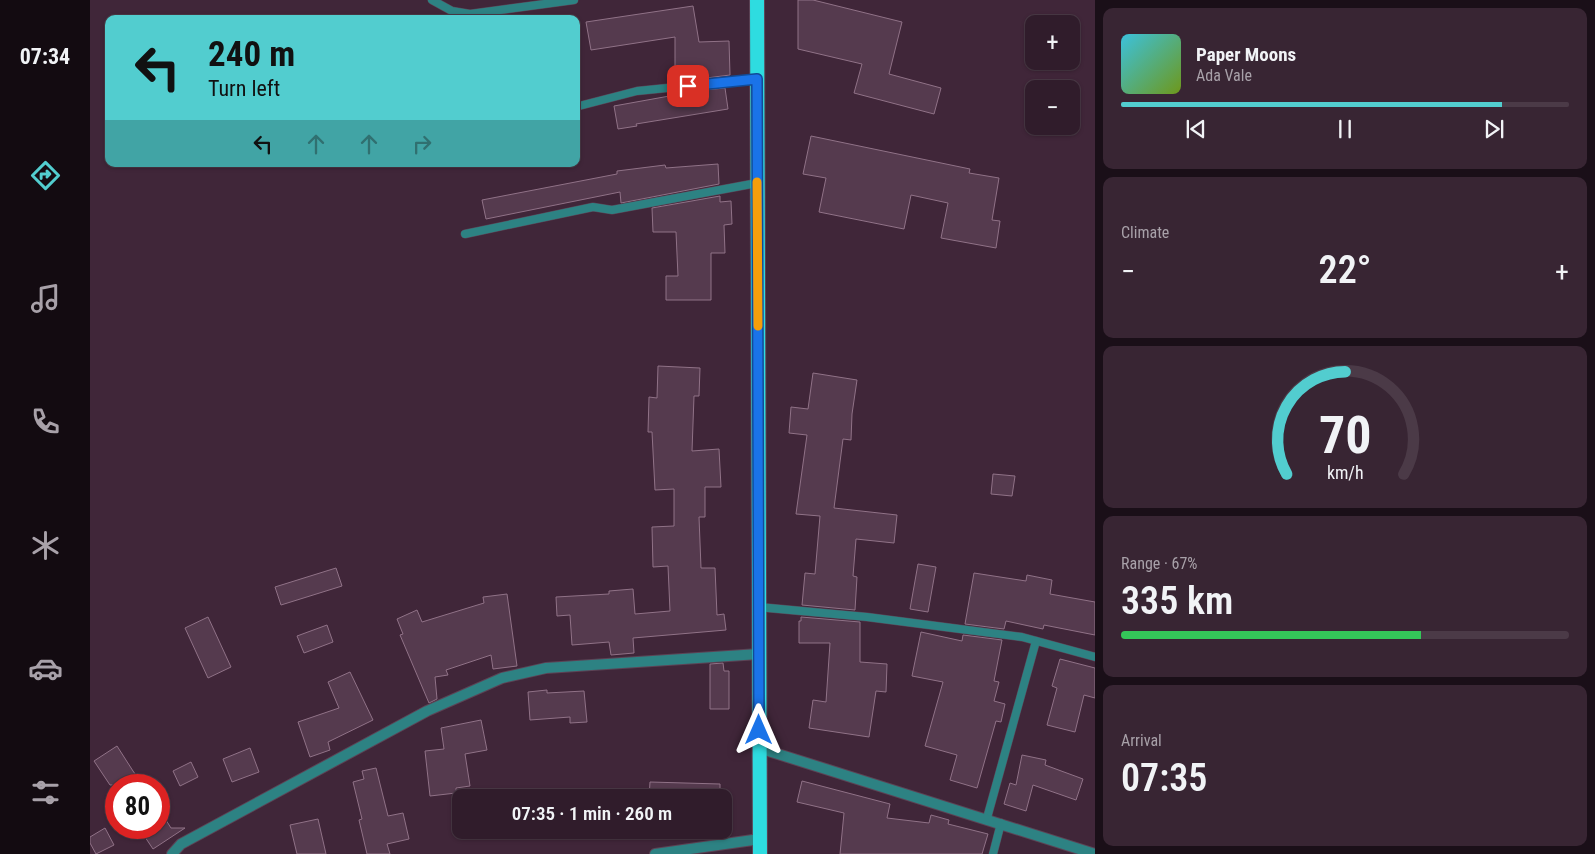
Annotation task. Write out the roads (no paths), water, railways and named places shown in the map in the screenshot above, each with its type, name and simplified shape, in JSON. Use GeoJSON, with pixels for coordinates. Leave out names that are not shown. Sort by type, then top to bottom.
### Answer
{"type":"FeatureCollection","features":[{"type":"Feature","properties":{"kind":"highway"},"geometry":{"type":"LineString","coordinates":[[757,0],[760,854]]}},
{"type":"Feature","properties":{"kind":"street"},"geometry":{"type":"LineString","coordinates":[[172,854],[181,844],[325,764],[427,711],[502,678],[546,668],[759,654]]}},
{"type":"Feature","properties":{"kind":"street"},"geometry":{"type":"LineString","coordinates":[[759,748],[987,818],[1095,854]]}},
{"type":"Feature","properties":{"kind":"street"},"geometry":{"type":"LineString","coordinates":[[655,854],[760,839]]}},
{"type":"Feature","properties":{"kind":"lane"},"geometry":{"type":"LineString","coordinates":[[432,0],[452,11],[470,14],[574,0]]}},
{"type":"Feature","properties":{"kind":"lane"},"geometry":{"type":"LineString","coordinates":[[580,106],[637,91],[757,79]]}},
{"type":"Feature","properties":{"kind":"lane"},"geometry":{"type":"LineString","coordinates":[[464,234],[593,207],[612,210],[757,183]]}},
{"type":"Feature","properties":{"kind":"lane"},"geometry":{"type":"LineString","coordinates":[[758,607],[867,617],[1022,637],[1095,657]]}},
{"type":"Feature","properties":{"kind":"lane"},"geometry":{"type":"LineString","coordinates":[[987,818],[1036,641]]}},
{"type":"Feature","properties":{"kind":"lane"},"geometry":{"type":"LineString","coordinates":[[993,854],[1001,823]]}}]}
